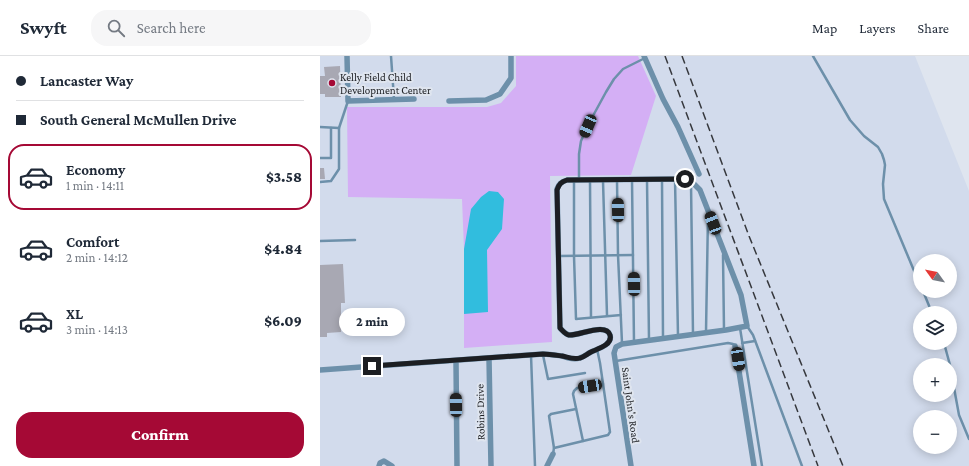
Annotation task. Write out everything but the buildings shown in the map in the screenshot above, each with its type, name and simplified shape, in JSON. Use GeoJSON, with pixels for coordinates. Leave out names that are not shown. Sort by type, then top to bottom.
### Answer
{"type":"FeatureCollection","features":[{"type":"Feature","properties":{"kind":"street"},"geometry":{"type":"LineString","coordinates":[[347,56],[348,101],[414,99]]}},
{"type":"Feature","properties":{"kind":"street"},"geometry":{"type":"LineString","coordinates":[[449,101],[486,100],[500,94],[511,78],[511,56]]}},
{"type":"Feature","properties":{"kind":"street"},"geometry":{"type":"LineString","coordinates":[[645,57],[663,99],[678,127],[699,174]]}},
{"type":"Feature","properties":{"kind":"street"},"geometry":{"type":"LineString","coordinates":[[320,370],[543,354],[580,358],[608,344],[610,335],[608,332],[601,329],[571,335],[566,334],[560,328],[558,186],[567,180],[685,179],[694,184],[700,190],[741,295],[747,326],[622,344]]}},
{"type":"Feature","properties":{"kind":"street","name":"Saint John's Road"},"geometry":{"type":"LineString","coordinates":[[622,344],[616,347],[614,353],[631,466]]}},
{"type":"Feature","properties":{"kind":"street"},"geometry":{"type":"LineString","coordinates":[[735,346],[754,466]]}},
{"type":"Feature","properties":{"kind":"street","name":"Robins Drive"},"geometry":{"type":"LineString","coordinates":[[489,358],[492,466]]}},
{"type":"Feature","properties":{"kind":"street"},"geometry":{"type":"LineString","coordinates":[[456,361],[457,466]]}},
{"type":"Feature","properties":{"kind":"street"},"geometry":{"type":"LineString","coordinates":[[547,466],[554,451]]}},
{"type":"Feature","properties":{"kind":"street"},"geometry":{"type":"LineString","coordinates":[[379,466],[380,463],[384,461],[392,466]]}},
{"type":"Feature","properties":{"kind":"lane"},"geometry":{"type":"LineString","coordinates":[[391,56],[394,100]]}},
{"type":"Feature","properties":{"kind":"lane"},"geometry":{"type":"LineString","coordinates":[[813,56],[850,120],[882,154],[885,165],[883,184],[884,199],[913,268]]}},
{"type":"Feature","properties":{"kind":"lane"},"geometry":{"type":"LineString","coordinates":[[621,315],[576,319],[574,256],[579,154],[581,141],[588,126],[614,79],[623,69],[645,57]]}},
{"type":"Feature","properties":{"kind":"lane"},"geometry":{"type":"LineString","coordinates":[[320,182],[331,181],[339,169],[339,128],[348,101]]}},
{"type":"Feature","properties":{"kind":"lane"},"geometry":{"type":"LineString","coordinates":[[320,128],[339,128]]}},
{"type":"Feature","properties":{"kind":"lane"},"geometry":{"type":"LineString","coordinates":[[320,158],[330,158],[331,128]]}},
{"type":"Feature","properties":{"kind":"lane"},"geometry":{"type":"LineString","coordinates":[[590,180],[591,317]]}},
{"type":"Feature","properties":{"kind":"lane"},"geometry":{"type":"LineString","coordinates":[[603,180],[607,316]]}},
{"type":"Feature","properties":{"kind":"lane"},"geometry":{"type":"LineString","coordinates":[[617,180],[618,256],[622,344]]}},
{"type":"Feature","properties":{"kind":"lane"},"geometry":{"type":"LineString","coordinates":[[632,180],[634,342]]}},
{"type":"Feature","properties":{"kind":"lane"},"geometry":{"type":"LineString","coordinates":[[647,180],[649,340]]}},
{"type":"Feature","properties":{"kind":"lane"},"geometry":{"type":"LineString","coordinates":[[662,180],[663,338]]}},
{"type":"Feature","properties":{"kind":"lane"},"geometry":{"type":"LineString","coordinates":[[675,180],[678,336]]}},
{"type":"Feature","properties":{"kind":"lane"},"geometry":{"type":"LineString","coordinates":[[691,182],[693,334]]}},
{"type":"Feature","properties":{"kind":"lane"},"geometry":{"type":"LineString","coordinates":[[706,332],[708,210]]}},
{"type":"Feature","properties":{"kind":"lane"},"geometry":{"type":"LineString","coordinates":[[320,241],[355,240]]}},
{"type":"Feature","properties":{"kind":"lane"},"geometry":{"type":"LineString","coordinates":[[723,249],[724,330]]}},
{"type":"Feature","properties":{"kind":"lane"},"geometry":{"type":"LineString","coordinates":[[558,256],[633,255]]}},
{"type":"Feature","properties":{"kind":"lane"},"geometry":{"type":"LineString","coordinates":[[747,326],[753,335],[802,466]]}},
{"type":"Feature","properties":{"kind":"lane"},"geometry":{"type":"LineString","coordinates":[[740,327],[762,466]]}},
{"type":"Feature","properties":{"kind":"lane"},"geometry":{"type":"LineString","coordinates":[[742,343],[755,341]]}},
{"type":"Feature","properties":{"kind":"lane"},"geometry":{"type":"LineString","coordinates":[[615,361],[728,343],[735,346]]}},
{"type":"Feature","properties":{"kind":"lane"},"geometry":{"type":"LineString","coordinates":[[576,409],[551,414],[549,416],[554,451],[583,441],[608,435],[610,432],[596,349]]}},
{"type":"Feature","properties":{"kind":"lane"},"geometry":{"type":"LineString","coordinates":[[543,354],[548,380],[585,374]]}},
{"type":"Feature","properties":{"kind":"lane"},"geometry":{"type":"LineString","coordinates":[[531,355],[535,466]]}},
{"type":"Feature","properties":{"kind":"lane"},"geometry":{"type":"LineString","coordinates":[[583,441],[573,394],[574,391],[576,388],[603,384]]}},
{"type":"Feature","properties":{"kind":"lane"},"geometry":{"type":"LineString","coordinates":[[957,402],[959,415],[969,439]]}},
{"type":"Feature","properties":{"kind":"shaded area"},"geometry":{"type":"Polygon","coordinates":[[[320,56],[915,56],[969,191],[969,466],[320,466],[320,56]]]}},
{"type":"Feature","properties":{"kind":"shaded area"},"geometry":{"type":"Polygon","coordinates":[[[516,56],[638,56],[656,96],[631,175],[550,176],[552,342],[464,348],[464,249],[462,199],[348,197],[347,107],[487,107],[501,103],[516,86],[516,56]]]}},
{"type":"Feature","properties":{"kind":"water"},"geometry":{"type":"Polygon","coordinates":[[[489,191],[498,192],[504,199],[502,229],[487,250],[488,312],[464,314],[464,249],[471,209],[481,197],[489,191]]]}},
{"type":"Feature","properties":{"kind":"railway"},"geometry":{"type":"LineString","coordinates":[[665,56],[818,466]]}},
{"type":"Feature","properties":{"kind":"railway"},"geometry":{"type":"LineString","coordinates":[[682,56],[749,236],[843,466]]}},
{"type":"Feature","properties":{"kind":"place","name":"Kelly Field Child Development Center"},"geometry":{"type":"Point","coordinates":[332,83]}},
{"type":"Feature","properties":{"kind":"route"},"geometry":{"type":"LineString","coordinates":[[372,366],[543,354],[580,358],[608,344],[610,335],[608,332],[601,329],[571,335],[566,334],[560,328],[558,186],[567,180],[685,179]]}}]}
